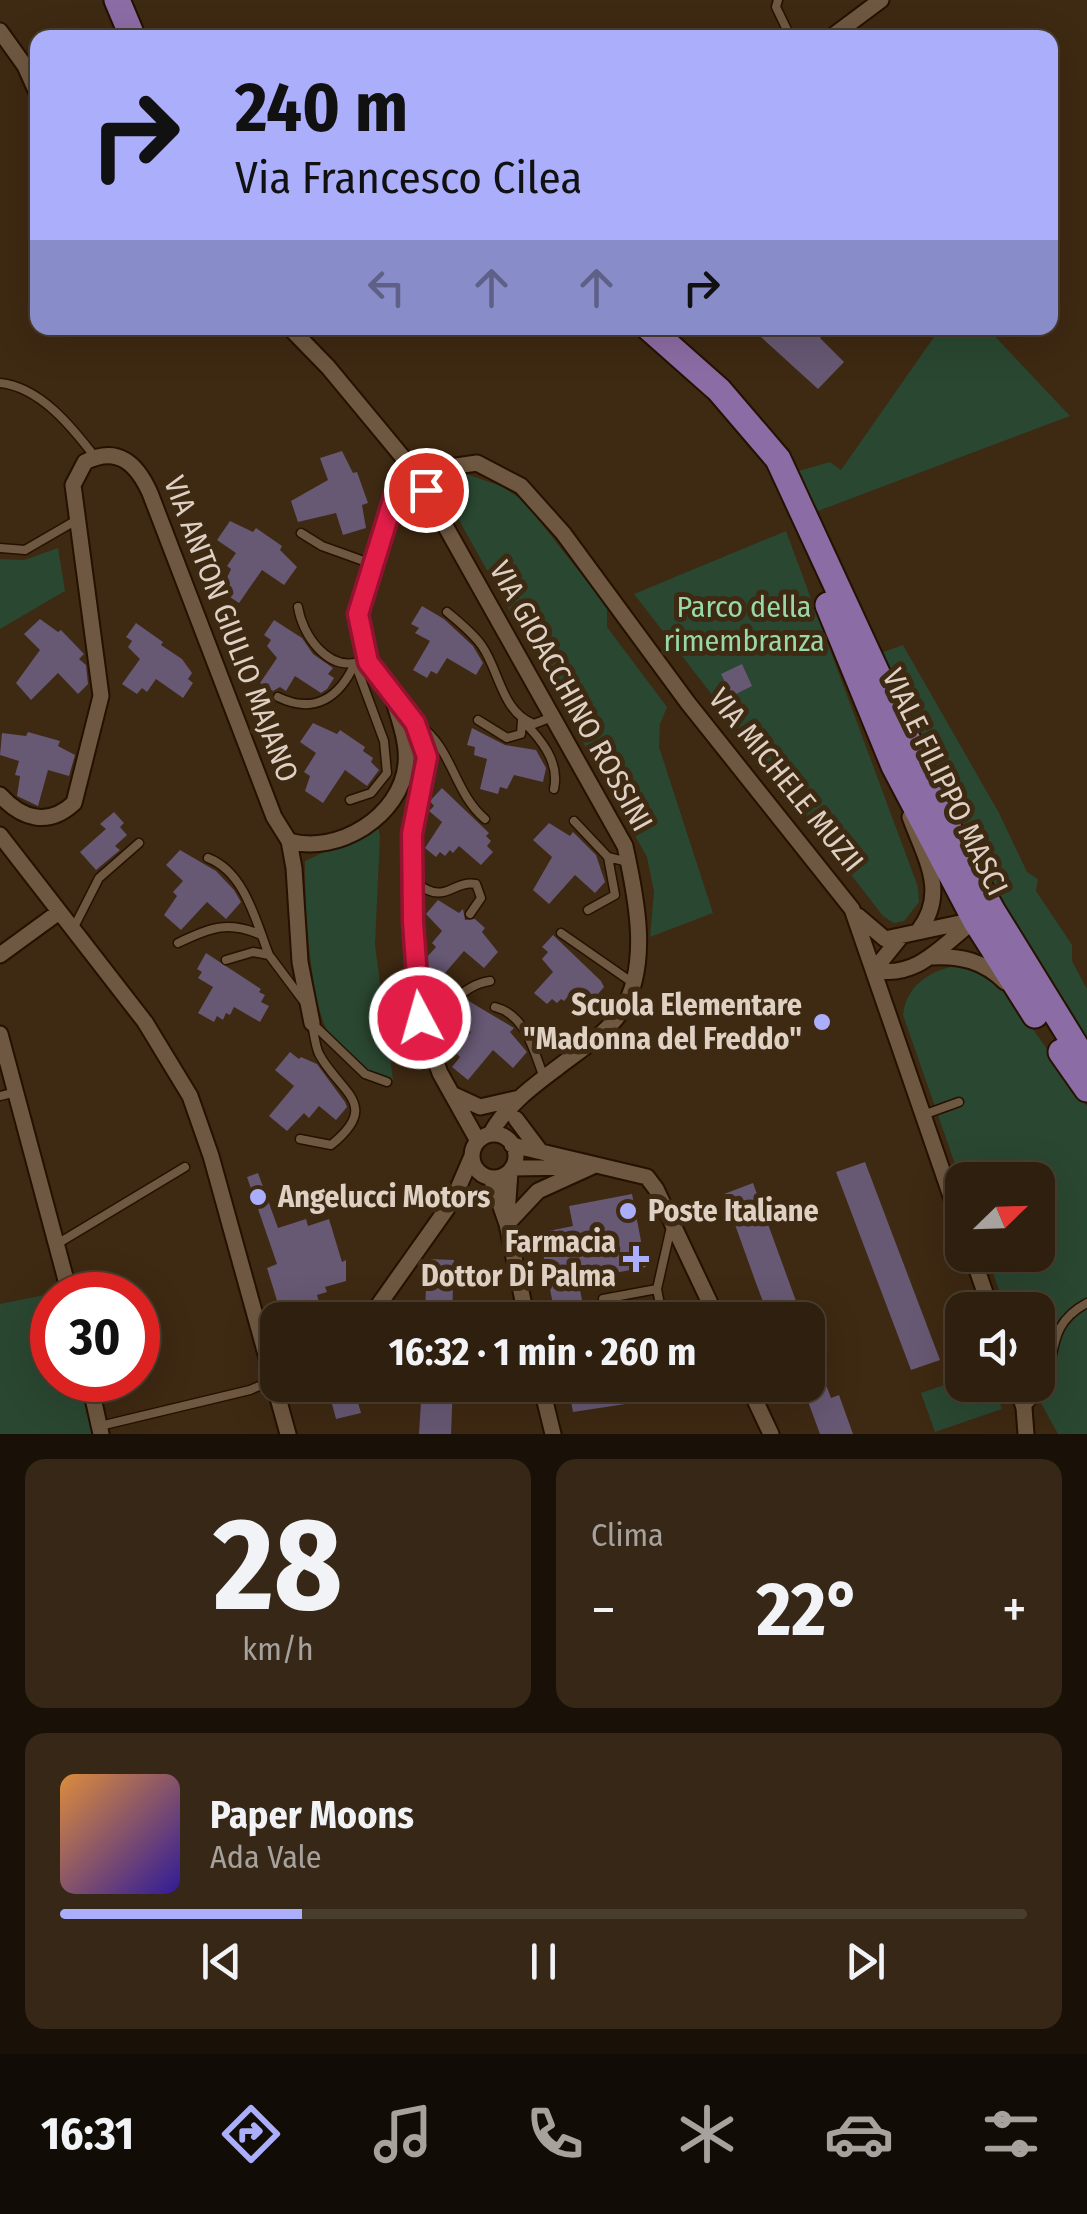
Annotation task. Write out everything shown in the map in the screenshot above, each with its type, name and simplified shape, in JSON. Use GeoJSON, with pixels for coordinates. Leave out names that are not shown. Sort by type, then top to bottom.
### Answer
{"type":"FeatureCollection","features":[{"type":"Feature","properties":{"kind":"main road"},"geometry":{"type":"LineString","coordinates":[[116,0],[130,30]]}},
{"type":"Feature","properties":{"kind":"main road","name":"VIALE FILIPPO MASCI"},"geometry":{"type":"LineString","coordinates":[[657,335],[719,390],[778,459],[984,914],[1033,1012],[1087,1090]]}},
{"type":"Feature","properties":{"kind":"main road","name":"VIALE FILIPPO MASCI"},"geometry":{"type":"LineString","coordinates":[[753,431],[894,766],[984,914],[1087,1064]]}},
{"type":"Feature","properties":{"kind":"street"},"geometry":{"type":"LineString","coordinates":[[841,30],[881,0]]}},
{"type":"Feature","properties":{"kind":"street"},"geometry":{"type":"LineString","coordinates":[[0,32],[30,77]]}},
{"type":"Feature","properties":{"kind":"street","name":"VIA GIOACCHINO ROSSINI"},"geometry":{"type":"LineString","coordinates":[[296,335],[416,472],[625,846],[635,890],[633,983],[619,1016],[597,1038],[526,1091],[482,1141],[453,1200]]}},
{"type":"Feature","properties":{"kind":"street","name":"VIA ANTON GIULIO MAJANO"},"geometry":{"type":"LineString","coordinates":[[95,457],[116,455],[140,473],[274,817],[288,841],[294,868],[300,962],[310,1015]]}},
{"type":"Feature","properties":{"kind":"street"},"geometry":{"type":"LineString","coordinates":[[0,795],[18,812],[47,819],[62,814],[74,803],[78,791],[101,696],[75,521],[74,479],[80,467],[95,457]]}},
{"type":"Feature","properties":{"kind":"street","name":"VIA MICHELE MUZII"},"geometry":{"type":"LineString","coordinates":[[416,472],[477,463],[521,486],[564,533],[688,703],[852,910],[945,1179]]}},
{"type":"Feature","properties":{"kind":"street"},"geometry":{"type":"LineString","coordinates":[[416,472],[395,494],[372,564],[358,614],[361,660],[415,723],[427,757],[412,834],[420,1018],[464,1132],[465,1173]]}},
{"type":"Feature","properties":{"kind":"street"},"geometry":{"type":"LineString","coordinates":[[288,841],[310,846],[334,843],[368,824],[396,792],[406,765],[400,722],[391,694]]}},
{"type":"Feature","properties":{"kind":"street"},"geometry":{"type":"LineString","coordinates":[[894,766],[935,898],[932,913],[919,930]]}},
{"type":"Feature","properties":{"kind":"street"},"geometry":{"type":"LineString","coordinates":[[0,835],[158,1041],[190,1096],[260,1327]]}},
{"type":"Feature","properties":{"kind":"street"},"geometry":{"type":"LineString","coordinates":[[852,910],[886,938],[899,938],[984,914]]}},
{"type":"Feature","properties":{"kind":"street"},"geometry":{"type":"LineString","coordinates":[[0,955],[59,912]]}},
{"type":"Feature","properties":{"kind":"street"},"geometry":{"type":"LineString","coordinates":[[888,1013],[892,990],[903,972],[931,957],[984,914]]}},
{"type":"Feature","properties":{"kind":"street"},"geometry":{"type":"LineString","coordinates":[[874,970],[899,938]]}},
{"type":"Feature","properties":{"kind":"street"},"geometry":{"type":"LineString","coordinates":[[931,957],[951,956],[984,966],[995,972],[1033,1012]]}},
{"type":"Feature","properties":{"kind":"street"},"geometry":{"type":"LineString","coordinates":[[874,970],[903,972]]}},
{"type":"Feature","properties":{"kind":"street"},"geometry":{"type":"LineString","coordinates":[[0,1034],[8,1094],[64,1272]]}},
{"type":"Feature","properties":{"kind":"street"},"geometry":{"type":"LineString","coordinates":[[450,1093],[468,1104],[486,1107],[510,1102],[526,1091]]}},
{"type":"Feature","properties":{"kind":"street"},"geometry":{"type":"LineString","coordinates":[[507,1224],[515,1155],[510,1143],[526,1091]]}},
{"type":"Feature","properties":{"kind":"street"},"geometry":{"type":"LineString","coordinates":[[450,1093],[482,1141],[476,1168],[488,1177],[507,1224],[523,1302]]}},
{"type":"Feature","properties":{"kind":"street"},"geometry":{"type":"LineString","coordinates":[[516,1118],[542,1154]]}},
{"type":"Feature","properties":{"kind":"street"},"geometry":{"type":"LineString","coordinates":[[482,1141],[510,1143],[647,1177],[709,1302]]}},
{"type":"Feature","properties":{"kind":"street"},"geometry":{"type":"LineString","coordinates":[[381,1302],[453,1200],[488,1177],[511,1170],[595,1166]]}},
{"type":"Feature","properties":{"kind":"street"},"geometry":{"type":"LineString","coordinates":[[507,1224],[538,1191],[595,1166]]}},
{"type":"Feature","properties":{"kind":"street"},"geometry":{"type":"LineString","coordinates":[[94,1402],[100,1430]]}},
{"type":"Feature","properties":{"kind":"street"},"geometry":{"type":"LineString","coordinates":[[275,1402],[275,1434]]}},
{"type":"Feature","properties":{"kind":"street"},"geometry":{"type":"LineString","coordinates":[[280,1402],[288,1434]]}},
{"type":"Feature","properties":{"kind":"street"},"geometry":{"type":"LineString","coordinates":[[545,1402],[552,1434]]}},
{"type":"Feature","properties":{"kind":"street"},"geometry":{"type":"LineString","coordinates":[[756,1402],[772,1434]]}},
{"type":"Feature","properties":{"kind":"street"},"geometry":{"type":"LineString","coordinates":[[1022,1402],[1026,1434]]}},
{"type":"Feature","properties":{"kind":"lane"},"geometry":{"type":"LineString","coordinates":[[778,0],[776,7],[787,30]]}},
{"type":"Feature","properties":{"kind":"lane"},"geometry":{"type":"LineString","coordinates":[[0,383],[13,384],[56,413],[95,457]]}},
{"type":"Feature","properties":{"kind":"lane"},"geometry":{"type":"LineString","coordinates":[[0,548],[25,550],[75,521]]}},
{"type":"Feature","properties":{"kind":"lane"},"geometry":{"type":"LineString","coordinates":[[301,533],[322,546],[372,564]]}},
{"type":"Feature","properties":{"kind":"lane"},"geometry":{"type":"LineString","coordinates":[[298,606],[303,625],[318,647],[336,662],[361,660]]}},
{"type":"Feature","properties":{"kind":"lane"},"geometry":{"type":"LineString","coordinates":[[447,612],[485,649],[489,665],[522,720],[547,751],[558,772],[554,789]]}},
{"type":"Feature","properties":{"kind":"lane"},"geometry":{"type":"LineString","coordinates":[[278,697],[296,704],[327,702],[346,684],[361,660]]}},
{"type":"Feature","properties":{"kind":"lane"},"geometry":{"type":"LineString","coordinates":[[350,800],[371,793],[387,773],[384,741],[361,660]]}},
{"type":"Feature","properties":{"kind":"lane"},"geometry":{"type":"LineString","coordinates":[[522,720],[534,724],[552,717]]}},
{"type":"Feature","properties":{"kind":"lane"},"geometry":{"type":"LineString","coordinates":[[478,720],[507,738],[521,734],[522,720]]}},
{"type":"Feature","properties":{"kind":"lane"},"geometry":{"type":"LineString","coordinates":[[415,723],[434,735],[464,796],[485,819]]}},
{"type":"Feature","properties":{"kind":"lane"},"geometry":{"type":"LineString","coordinates":[[574,820],[608,858],[615,895],[588,910]]}},
{"type":"Feature","properties":{"kind":"lane"},"geometry":{"type":"LineString","coordinates":[[73,929],[99,878],[138,843]]}},
{"type":"Feature","properties":{"kind":"lane"},"geometry":{"type":"LineString","coordinates":[[208,858],[226,868],[238,882],[268,956],[310,1015],[365,1074],[387,1082]]}},
{"type":"Feature","properties":{"kind":"lane"},"geometry":{"type":"LineString","coordinates":[[608,858],[628,862]]}},
{"type":"Feature","properties":{"kind":"lane"},"geometry":{"type":"LineString","coordinates":[[412,880],[436,894],[448,894],[464,883],[476,884],[480,898],[470,914]]}},
{"type":"Feature","properties":{"kind":"lane"},"geometry":{"type":"LineString","coordinates":[[178,943],[214,926],[236,926],[261,934]]}},
{"type":"Feature","properties":{"kind":"lane"},"geometry":{"type":"LineString","coordinates":[[561,933],[633,983]]}},
{"type":"Feature","properties":{"kind":"lane"},"geometry":{"type":"LineString","coordinates":[[226,960],[260,952],[268,956]]}},
{"type":"Feature","properties":{"kind":"lane"},"geometry":{"type":"LineString","coordinates":[[420,1018],[438,1013],[466,988],[490,982]]}},
{"type":"Feature","properties":{"kind":"lane"},"geometry":{"type":"LineString","coordinates":[[495,1007],[512,1013],[521,1023],[544,1078]]}},
{"type":"Feature","properties":{"kind":"lane"},"geometry":{"type":"LineString","coordinates":[[300,1139],[331,1144],[353,1124],[355,1114],[354,1101],[317,1050],[310,1015]]}},
{"type":"Feature","properties":{"kind":"lane"},"geometry":{"type":"LineString","coordinates":[[923,1116],[959,1102]]}},
{"type":"Feature","properties":{"kind":"lane"},"geometry":{"type":"LineString","coordinates":[[57,1244],[185,1167]]}},
{"type":"Feature","properties":{"kind":"lane"},"geometry":{"type":"LineString","coordinates":[[660,1302],[657,1289],[672,1223]]}},
{"type":"Feature","properties":{"kind":"lane"},"geometry":{"type":"LineString","coordinates":[[603,1302],[602,1298],[657,1289]]}},
{"type":"Feature","properties":{"kind":"lane"},"geometry":{"type":"LineString","coordinates":[[1024,1408],[1046,1387],[1062,1322],[1087,1303]]}},
{"type":"Feature","properties":{"kind":"lane"},"geometry":{"type":"LineString","coordinates":[[100,1430],[260,1386]]}},
{"type":"Feature","properties":{"kind":"green space"},"geometry":{"type":"Polygon","coordinates":[[[994,335],[1070,416],[818,511],[795,472],[830,462],[841,470],[934,337],[994,335]]]}},
{"type":"Feature","properties":{"kind":"green space"},"geometry":{"type":"Polygon","coordinates":[[[463,473],[501,486],[523,500],[607,607],[607,627],[667,707],[660,724],[659,747],[713,913],[650,937],[654,892],[647,857],[440,486],[446,474],[463,473]]]}},
{"type":"Feature","properties":{"kind":"green space","name":"Parco della rimembranza"},"geometry":{"type":"Polygon","coordinates":[[[786,531],[918,887],[919,902],[904,921],[894,923],[883,916],[634,594],[786,531]]]}},
{"type":"Feature","properties":{"kind":"green space"},"geometry":{"type":"Polygon","coordinates":[[[58,548],[65,591],[0,629],[0,559],[24,560],[58,548]]]}},
{"type":"Feature","properties":{"kind":"green space"},"geometry":{"type":"Polygon","coordinates":[[[903,645],[999,813],[1027,872],[1038,879],[1036,891],[1072,945],[1072,961],[1087,989],[1087,1046],[966,837],[881,653],[903,645]]]}},
{"type":"Feature","properties":{"kind":"green space"},"geometry":{"type":"Polygon","coordinates":[[[377,822],[380,836],[375,945],[393,1080],[358,1064],[331,1037],[318,1003],[307,925],[305,861],[352,839],[377,822]]]}},
{"type":"Feature","properties":{"kind":"green space"},"geometry":{"type":"Polygon","coordinates":[[[957,965],[980,967],[997,978],[1087,1106],[1087,1434],[1058,1434],[1040,1402],[1055,1402],[1055,1292],[1000,1292],[993,1272],[1055,1272],[1055,1162],[954,1162],[903,1015],[914,988],[937,972],[957,965]]]}},
{"type":"Feature","properties":{"kind":"green space"},"geometry":{"type":"Polygon","coordinates":[[[30,1298],[30,1402],[84,1402],[92,1434],[0,1434],[0,1304],[30,1298]]]}},
{"type":"Feature","properties":{"kind":"green space"},"geometry":{"type":"Polygon","coordinates":[[[945,1385],[945,1402],[999,1402],[1002,1409],[935,1432],[921,1393],[945,1385]]]}},
{"type":"Feature","properties":{"kind":"building"},"geometry":{"type":"Polygon","coordinates":[[[759,335],[823,335],[820,338],[844,362],[818,389],[759,335]]]}},
{"type":"Feature","properties":{"kind":"building"},"geometry":{"type":"Polygon","coordinates":[[[342,451],[353,473],[357,472],[368,503],[362,505],[366,528],[343,535],[336,513],[298,522],[291,501],[328,480],[320,458],[342,451]]]}},
{"type":"Feature","properties":{"kind":"building"},"geometry":{"type":"Polygon","coordinates":[[[230,521],[253,532],[256,528],[282,546],[280,550],[297,567],[284,585],[262,570],[239,603],[221,591],[231,569],[227,566],[236,553],[217,540],[230,521]]]}},
{"type":"Feature","properties":{"kind":"building"},"geometry":{"type":"Polygon","coordinates":[[[422,606],[444,619],[473,646],[483,663],[476,675],[447,658],[437,674],[431,671],[427,678],[413,670],[430,641],[415,633],[419,628],[411,624],[422,606]]]}},
{"type":"Feature","properties":{"kind":"building"},"geometry":{"type":"Polygon","coordinates":[[[40,619],[58,632],[61,630],[84,654],[79,659],[86,665],[88,684],[78,694],[58,673],[31,700],[16,683],[40,650],[24,634],[40,619]]]}},
{"type":"Feature","properties":{"kind":"building"},"geometry":{"type":"Polygon","coordinates":[[[274,620],[302,638],[313,654],[333,668],[328,674],[334,678],[327,689],[321,693],[295,676],[286,691],[280,687],[273,691],[260,683],[277,658],[267,646],[271,640],[264,635],[274,620]]]}},
{"type":"Feature","properties":{"kind":"building"},"geometry":{"type":"Polygon","coordinates":[[[136,623],[163,642],[161,645],[182,659],[192,673],[188,679],[193,683],[183,698],[156,679],[147,692],[142,688],[137,694],[122,684],[140,659],[128,647],[132,641],[126,637],[136,623]]]}},
{"type":"Feature","properties":{"kind":"building"},"geometry":{"type":"Polygon","coordinates":[[[742,664],[752,686],[732,696],[721,674],[742,664]]]}},
{"type":"Feature","properties":{"kind":"building"},"geometry":{"type":"Polygon","coordinates":[[[313,723],[337,734],[340,730],[365,747],[363,751],[373,758],[371,762],[379,770],[367,786],[345,770],[323,803],[305,791],[310,776],[304,772],[316,753],[300,742],[313,723]]]}},
{"type":"Feature","properties":{"kind":"building"},"geometry":{"type":"Polygon","coordinates":[[[472,728],[505,745],[536,750],[546,768],[543,782],[514,775],[507,789],[500,787],[498,794],[480,789],[487,759],[474,755],[475,747],[467,745],[472,728]]]}},
{"type":"Feature","properties":{"kind":"building"},"geometry":{"type":"Polygon","coordinates":[[[28,732],[60,741],[58,746],[75,755],[69,776],[48,770],[38,806],[17,796],[20,776],[15,775],[19,761],[0,755],[2,733],[26,736],[28,732]]]}},
{"type":"Feature","properties":{"kind":"building"},"geometry":{"type":"Polygon","coordinates":[[[442,788],[489,833],[486,836],[491,841],[487,846],[493,852],[481,865],[459,846],[453,853],[450,850],[445,856],[440,852],[436,857],[425,848],[442,822],[429,811],[434,806],[430,801],[442,788]]]}},
{"type":"Feature","properties":{"kind":"building"},"geometry":{"type":"Polygon","coordinates":[[[114,812],[124,823],[120,827],[127,835],[115,846],[120,850],[96,870],[80,852],[106,829],[100,824],[114,812]]]}},
{"type":"Feature","properties":{"kind":"building"},"geometry":{"type":"Polygon","coordinates":[[[549,823],[570,836],[573,832],[596,855],[605,882],[595,893],[575,875],[549,904],[533,890],[552,857],[533,840],[549,823]]]}},
{"type":"Feature","properties":{"kind":"building"},"geometry":{"type":"Polygon","coordinates":[[[180,850],[216,871],[234,890],[241,902],[226,919],[207,902],[181,930],[164,915],[177,896],[173,892],[183,881],[166,865],[180,850]]]}},
{"type":"Feature","properties":{"kind":"building"},"geometry":{"type":"Polygon","coordinates":[[[438,900],[459,913],[463,909],[465,920],[475,919],[485,928],[482,932],[498,952],[484,968],[464,951],[439,980],[427,970],[428,956],[436,947],[432,943],[442,931],[426,914],[438,900]]]}},
{"type":"Feature","properties":{"kind":"building"},"geometry":{"type":"Polygon","coordinates":[[[553,935],[601,981],[604,987],[598,994],[605,999],[594,1012],[571,993],[564,1001],[557,1003],[552,999],[547,1004],[534,993],[553,972],[542,959],[548,952],[542,947],[553,935]]]}},
{"type":"Feature","properties":{"kind":"building"},"geometry":{"type":"Polygon","coordinates":[[[206,953],[261,989],[259,992],[265,995],[261,1002],[269,1006],[260,1022],[234,1007],[230,1015],[226,1013],[223,1020],[217,1016],[214,1022],[198,1013],[213,987],[198,978],[202,972],[197,969],[206,953]]]}},
{"type":"Feature","properties":{"kind":"building"},"geometry":{"type":"Polygon","coordinates":[[[467,1000],[514,1028],[510,1032],[527,1052],[513,1068],[493,1050],[468,1080],[452,1067],[460,1057],[457,1054],[464,1045],[461,1043],[471,1032],[453,1017],[467,1000]]]}},
{"type":"Feature","properties":{"kind":"building"},"geometry":{"type":"Polygon","coordinates":[[[290,1052],[317,1064],[345,1102],[347,1107],[336,1120],[319,1106],[309,1118],[304,1113],[287,1131],[269,1116],[294,1086],[275,1070],[290,1052]]]}},
{"type":"Feature","properties":{"kind":"building"},"geometry":{"type":"Polygon","coordinates":[[[865,1162],[940,1360],[911,1370],[836,1172],[865,1162]]]}},
{"type":"Feature","properties":{"kind":"building"},"geometry":{"type":"Polygon","coordinates":[[[258,1173],[278,1228],[306,1219],[308,1226],[329,1219],[342,1262],[346,1260],[346,1281],[325,1287],[327,1292],[317,1295],[319,1302],[277,1302],[267,1268],[277,1264],[247,1177],[258,1173]]]}},
{"type":"Feature","properties":{"kind":"building"},"geometry":{"type":"Polygon","coordinates":[[[753,1183],[796,1302],[763,1302],[724,1194],[753,1183]]]}},
{"type":"Feature","properties":{"kind":"building"},"geometry":{"type":"Polygon","coordinates":[[[632,1194],[646,1267],[578,1280],[582,1302],[552,1302],[539,1233],[573,1226],[569,1206],[632,1194]]]}},
{"type":"Feature","properties":{"kind":"building"},"geometry":{"type":"Polygon","coordinates":[[[427,1259],[454,1260],[452,1302],[425,1302],[427,1259]]]}},
{"type":"Feature","properties":{"kind":"building"},"geometry":{"type":"Polygon","coordinates":[[[825,1382],[831,1398],[839,1395],[853,1434],[820,1434],[808,1402],[825,1402],[825,1382]]]}},
{"type":"Feature","properties":{"kind":"building"},"geometry":{"type":"Polygon","coordinates":[[[332,1402],[358,1402],[361,1413],[336,1419],[332,1402]]]}},
{"type":"Feature","properties":{"kind":"building"},"geometry":{"type":"Polygon","coordinates":[[[421,1402],[452,1402],[451,1434],[419,1434],[421,1402]]]}},
{"type":"Feature","properties":{"kind":"building"},"geometry":{"type":"Polygon","coordinates":[[[571,1402],[639,1402],[573,1412],[571,1402]]]}},
{"type":"Feature","properties":{"kind":"place","name":"Scuola Elementare \"Madonna del Freddo\""},"geometry":{"type":"Point","coordinates":[822,1022]}},
{"type":"Feature","properties":{"kind":"place","name":"Angelucci Motors"},"geometry":{"type":"Point","coordinates":[258,1197]}},
{"type":"Feature","properties":{"kind":"place","name":"Poste Italiane"},"geometry":{"type":"Point","coordinates":[628,1211]}},
{"type":"Feature","properties":{"kind":"place","name":"Farmacia Dottor Di Palma"},"geometry":{"type":"Point","coordinates":[636,1259]}},
{"type":"Feature","properties":{"kind":"route"},"geometry":{"type":"LineString","coordinates":[[420,1018],[412,834],[427,757],[415,723],[368,662],[358,614],[395,494],[416,472],[426,490]]}}]}
